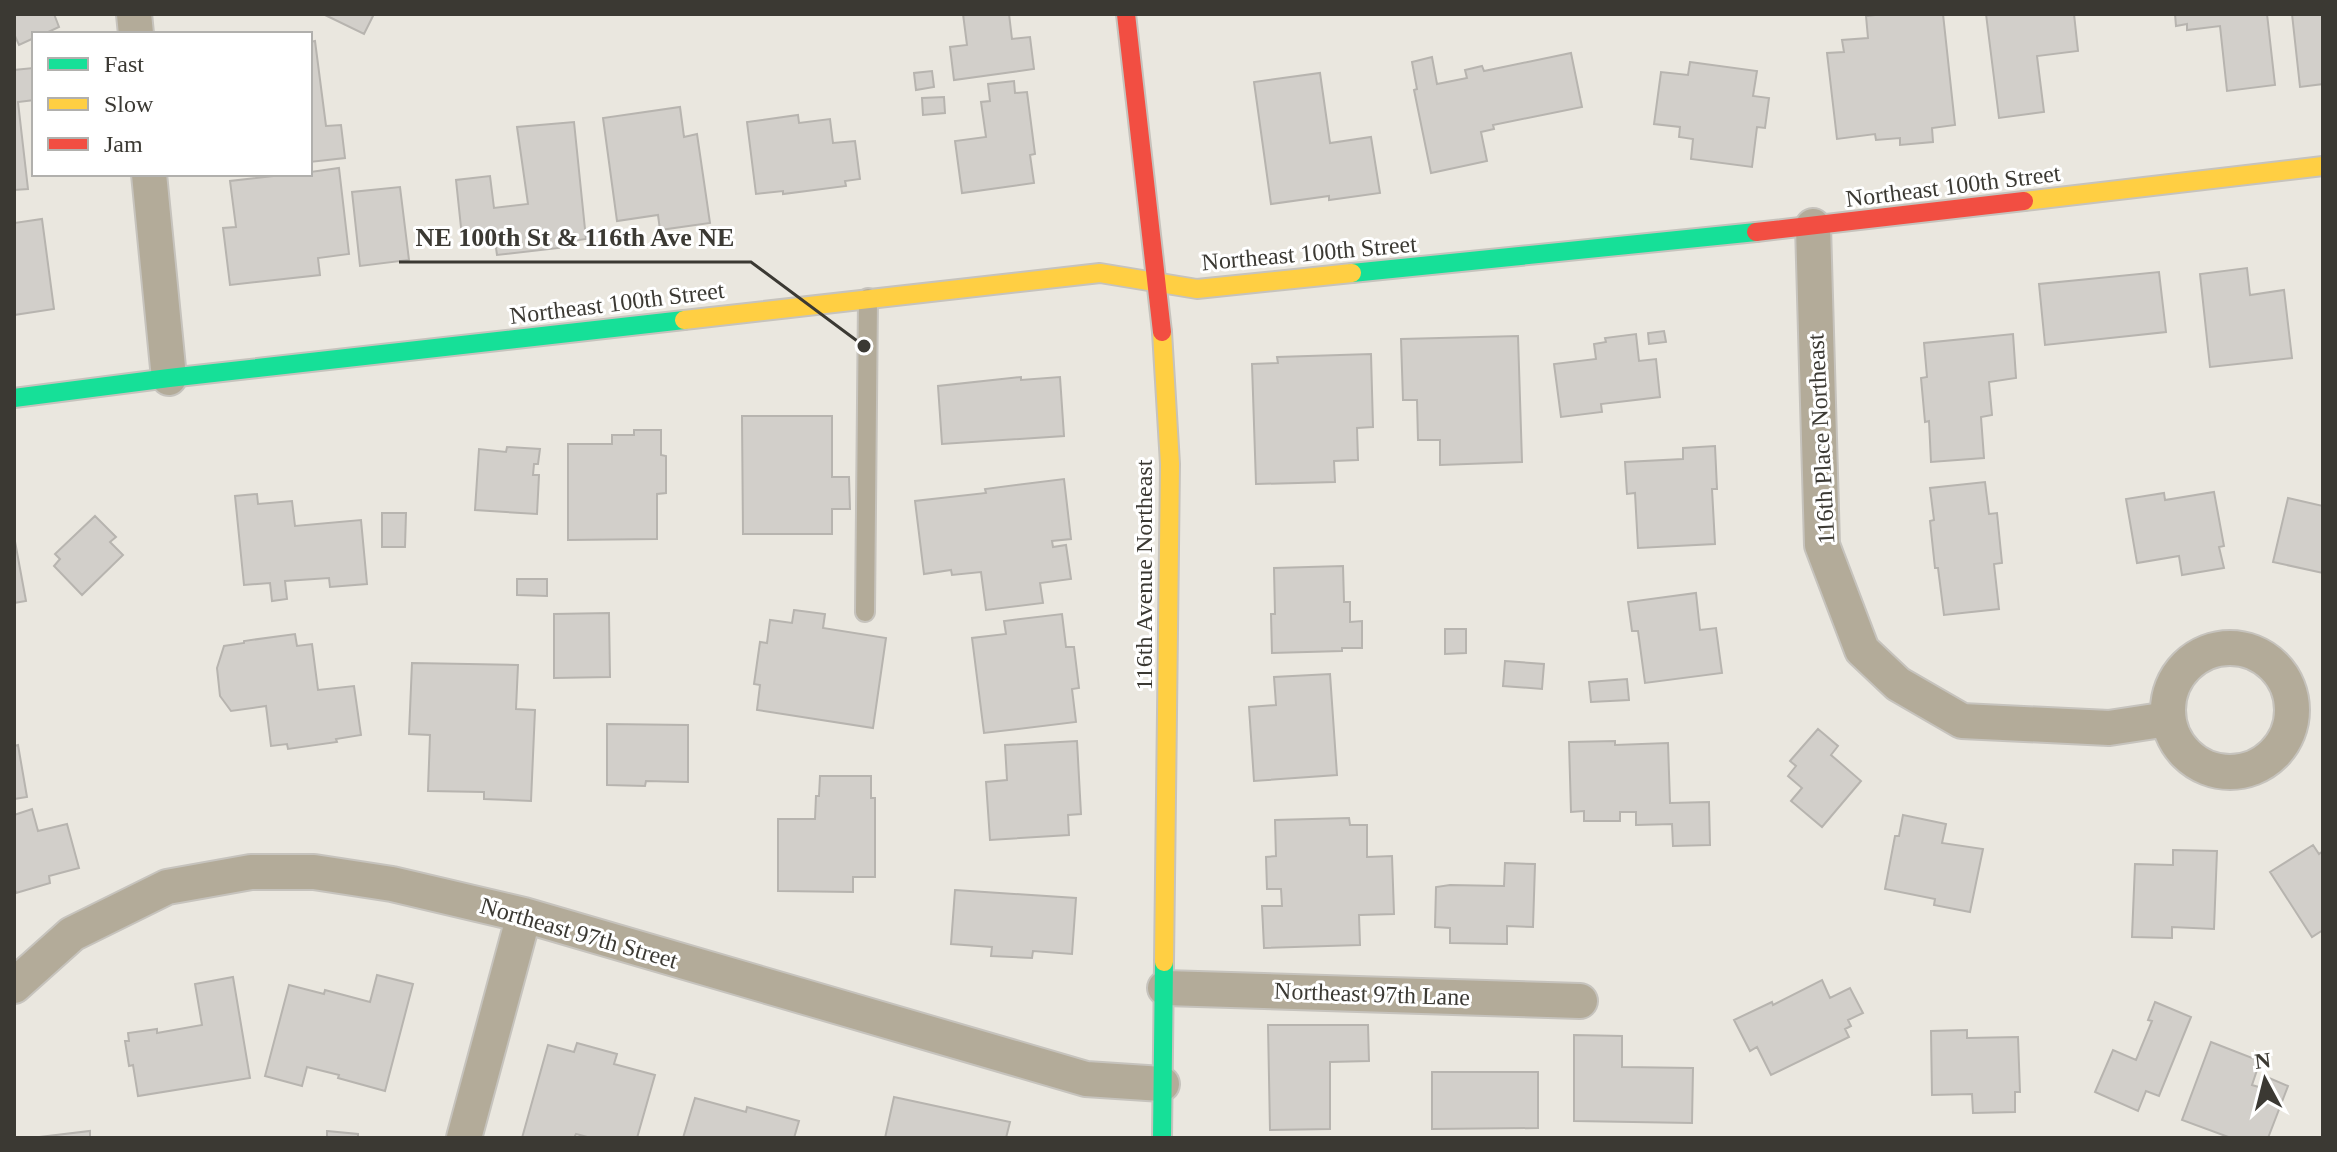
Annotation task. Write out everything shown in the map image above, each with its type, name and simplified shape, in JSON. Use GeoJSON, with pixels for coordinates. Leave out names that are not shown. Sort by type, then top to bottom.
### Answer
{"type":"FeatureCollection","features":[{"type":"Feature","properties":{"kind":"street","name":"116th Avenue Northeast"},"geometry":{"type":"LineString","coordinates":[[1126,14],[1157,283],[1170,464],[1162,1138]]}},
{"type":"Feature","properties":{"kind":"street","name":"Northeast 100th Street"},"geometry":{"type":"LineString","coordinates":[[14,398],[1100,273],[1197,289],[1813,226],[2323,166]]}},
{"type":"Feature","properties":{"kind":"street"},"geometry":{"type":"LineString","coordinates":[[149,176],[169,378]]}},
{"type":"Feature","properties":{"kind":"street","name":"116th Place Northeast"},"geometry":{"type":"LineString","coordinates":[[1813,226],[1822,545],[1862,650],[1898,684],[1962,721],[2109,728],[2168,719]]}},
{"type":"Feature","properties":{"kind":"street","name":"Northeast 97th Street"},"geometry":{"type":"LineString","coordinates":[[14,986],[72,934],[167,887],[251,872],[314,872],[392,884],[524,915],[1086,1079],[1162,1084]]}},
{"type":"Feature","properties":{"kind":"street"},"geometry":{"type":"LineString","coordinates":[[464,1138],[524,915]]}},
{"type":"Feature","properties":{"kind":"street","name":"Northeast 97th Lane"},"geometry":{"type":"LineString","coordinates":[[1165,988],[1580,1001]]}},
{"type":"Feature","properties":{"kind":"lane"},"geometry":{"type":"LineString","coordinates":[[865,612],[868,298]]}},
{"type":"Feature","properties":{"kind":"building"},"geometry":{"type":"Polygon","coordinates":[[[14,14],[54,14],[59,27],[48,32],[32,32],[32,39],[19,45],[14,34],[14,14]]]}},
{"type":"Feature","properties":{"kind":"building"},"geometry":{"type":"Polygon","coordinates":[[[323,14],[374,14],[364,34],[323,14]]]}},
{"type":"Feature","properties":{"kind":"building"},"geometry":{"type":"Polygon","coordinates":[[[963,14],[1009,14],[1012,39],[1030,37],[1034,69],[954,80],[950,47],[967,45],[963,14]]]}},
{"type":"Feature","properties":{"kind":"building"},"geometry":{"type":"Polygon","coordinates":[[[1943,14],[1955,125],[1932,128],[1933,142],[1900,145],[1900,138],[1876,140],[1875,134],[1837,139],[1827,53],[1844,52],[1842,40],[1868,38],[1866,16],[1943,14]]]}},
{"type":"Feature","properties":{"kind":"building"},"geometry":{"type":"Polygon","coordinates":[[[1986,14],[2074,14],[2078,51],[2037,56],[2044,112],[1999,118],[1986,14]]]}},
{"type":"Feature","properties":{"kind":"building"},"geometry":{"type":"Polygon","coordinates":[[[2175,14],[2267,14],[2275,85],[2227,91],[2220,26],[2187,30],[2187,24],[2176,26],[2175,14]]]}},
{"type":"Feature","properties":{"kind":"building"},"geometry":{"type":"Polygon","coordinates":[[[2292,14],[2323,14],[2323,84],[2300,87],[2292,14]]]}},
{"type":"Feature","properties":{"kind":"building"},"geometry":{"type":"Polygon","coordinates":[[[315,41],[326,126],[341,125],[345,158],[312,162],[312,42],[315,41]]]}},
{"type":"Feature","properties":{"kind":"building"},"geometry":{"type":"Polygon","coordinates":[[[1571,53],[1582,107],[1493,125],[1494,129],[1481,132],[1487,161],[1431,173],[1414,90],[1417,89],[1412,62],[1432,57],[1437,84],[1467,78],[1465,70],[1482,66],[1484,71],[1571,53]]]}},
{"type":"Feature","properties":{"kind":"building"},"geometry":{"type":"Polygon","coordinates":[[[1690,62],[1757,71],[1753,96],[1769,98],[1765,128],[1757,127],[1752,167],[1691,159],[1693,139],[1679,137],[1680,127],[1654,124],[1661,72],[1688,75],[1690,62]]]}},
{"type":"Feature","properties":{"kind":"building"},"geometry":{"type":"Polygon","coordinates":[[[32,68],[32,100],[18,102],[28,189],[14,190],[14,70],[32,68]]]}},
{"type":"Feature","properties":{"kind":"building"},"geometry":{"type":"Polygon","coordinates":[[[932,71],[934,87],[916,90],[914,73],[932,71]]]}},
{"type":"Feature","properties":{"kind":"building"},"geometry":{"type":"Polygon","coordinates":[[[1320,73],[1330,143],[1371,137],[1380,193],[1271,204],[1254,82],[1320,73]]]}},
{"type":"Feature","properties":{"kind":"building"},"geometry":{"type":"Polygon","coordinates":[[[1014,81],[1015,93],[1027,92],[1035,154],[1030,155],[1034,183],[962,193],[955,141],[986,137],[981,102],[990,101],[988,84],[1014,81]]]}},
{"type":"Feature","properties":{"kind":"building"},"geometry":{"type":"Polygon","coordinates":[[[944,97],[945,113],[923,115],[922,98],[944,97]]]}},
{"type":"Feature","properties":{"kind":"building"},"geometry":{"type":"Polygon","coordinates":[[[680,107],[684,137],[697,134],[710,223],[660,230],[658,215],[617,221],[603,118],[680,107]]]}},
{"type":"Feature","properties":{"kind":"building"},"geometry":{"type":"Polygon","coordinates":[[[798,115],[799,123],[830,119],[833,143],[855,141],[860,179],[845,181],[846,186],[756,194],[747,122],[798,115]]]}},
{"type":"Feature","properties":{"kind":"building"},"geometry":{"type":"Polygon","coordinates":[[[574,122],[586,239],[558,243],[559,248],[497,255],[494,233],[462,237],[456,180],[490,176],[494,208],[528,204],[517,127],[574,122]]]}},
{"type":"Feature","properties":{"kind":"building"},"geometry":{"type":"Polygon","coordinates":[[[339,168],[349,254],[318,258],[320,275],[230,285],[223,228],[236,227],[230,181],[312,176],[312,172],[339,168]]]}},
{"type":"Feature","properties":{"kind":"building"},"geometry":{"type":"Polygon","coordinates":[[[400,187],[409,260],[360,266],[352,192],[400,187]]]}},
{"type":"Feature","properties":{"kind":"building"},"geometry":{"type":"Polygon","coordinates":[[[42,219],[54,309],[14,315],[14,223],[42,219]]]}},
{"type":"Feature","properties":{"kind":"building"},"geometry":{"type":"Polygon","coordinates":[[[2247,268],[2250,295],[2284,290],[2292,358],[2210,367],[2200,274],[2247,268]]]}},
{"type":"Feature","properties":{"kind":"building"},"geometry":{"type":"Polygon","coordinates":[[[2159,272],[2166,332],[2045,345],[2039,284],[2159,272]]]}},
{"type":"Feature","properties":{"kind":"building"},"geometry":{"type":"Polygon","coordinates":[[[1664,331],[1666,342],[1649,344],[1648,333],[1664,331]]]}},
{"type":"Feature","properties":{"kind":"building"},"geometry":{"type":"Polygon","coordinates":[[[1636,334],[1639,361],[1656,359],[1660,397],[1601,404],[1602,412],[1561,417],[1554,364],[1596,359],[1594,344],[1606,342],[1605,338],[1636,334]]]}},
{"type":"Feature","properties":{"kind":"building"},"geometry":{"type":"Polygon","coordinates":[[[2013,334],[2016,378],[1989,382],[1992,415],[1981,417],[1984,458],[1931,462],[1929,421],[1925,422],[1921,378],[1927,377],[1924,343],[2013,334]]]}},
{"type":"Feature","properties":{"kind":"building"},"geometry":{"type":"Polygon","coordinates":[[[1518,336],[1522,462],[1440,465],[1440,440],[1418,440],[1417,400],[1403,400],[1401,339],[1518,336]]]}},
{"type":"Feature","properties":{"kind":"building"},"geometry":{"type":"Polygon","coordinates":[[[1371,354],[1373,427],[1357,428],[1358,460],[1334,461],[1335,482],[1256,484],[1252,364],[1278,363],[1277,357],[1371,354]]]}},
{"type":"Feature","properties":{"kind":"building"},"geometry":{"type":"Polygon","coordinates":[[[1021,377],[1021,380],[1060,377],[1064,436],[942,444],[938,386],[1021,377]]]}},
{"type":"Feature","properties":{"kind":"building"},"geometry":{"type":"Polygon","coordinates":[[[742,416],[832,416],[832,477],[849,477],[850,509],[832,509],[832,534],[743,534],[742,416]]]}},
{"type":"Feature","properties":{"kind":"building"},"geometry":{"type":"Polygon","coordinates":[[[634,430],[661,430],[661,455],[666,456],[666,493],[657,494],[657,539],[568,540],[568,444],[612,444],[612,435],[634,435],[634,430]]]}},
{"type":"Feature","properties":{"kind":"building"},"geometry":{"type":"Polygon","coordinates":[[[1715,446],[1717,489],[1712,489],[1715,544],[1638,548],[1635,493],[1627,494],[1625,462],[1683,459],[1683,448],[1715,446]]]}},
{"type":"Feature","properties":{"kind":"building"},"geometry":{"type":"Polygon","coordinates":[[[507,447],[540,449],[533,475],[539,475],[537,514],[475,510],[479,449],[506,452],[507,447]]]}},
{"type":"Feature","properties":{"kind":"building"},"geometry":{"type":"Polygon","coordinates":[[[1064,479],[1071,539],[1052,541],[1053,547],[1066,545],[1071,579],[1040,583],[1043,603],[986,610],[981,572],[952,575],[951,570],[924,574],[915,501],[986,493],[985,489],[1064,479]]]}},
{"type":"Feature","properties":{"kind":"building"},"geometry":{"type":"Polygon","coordinates":[[[1985,482],[1989,514],[1997,513],[2002,563],[1994,564],[1999,609],[1944,615],[1938,568],[1935,568],[1930,488],[1985,482]]]}},
{"type":"Feature","properties":{"kind":"building"},"geometry":{"type":"Polygon","coordinates":[[[2214,492],[2224,546],[2219,547],[2224,568],[2182,575],[2179,556],[2137,563],[2126,499],[2164,493],[2165,500],[2214,492]]]}},
{"type":"Feature","properties":{"kind":"building"},"geometry":{"type":"Polygon","coordinates":[[[257,494],[258,504],[292,501],[295,526],[361,520],[367,584],[330,587],[329,578],[285,581],[287,599],[272,601],[270,583],[244,585],[235,496],[257,494]]]}},
{"type":"Feature","properties":{"kind":"building"},"geometry":{"type":"Polygon","coordinates":[[[2288,498],[2323,506],[2323,573],[2273,562],[2288,498]]]}},
{"type":"Feature","properties":{"kind":"building"},"geometry":{"type":"Polygon","coordinates":[[[382,513],[406,513],[405,547],[382,547],[382,513]]]}},
{"type":"Feature","properties":{"kind":"building"},"geometry":{"type":"Polygon","coordinates":[[[95,516],[116,537],[110,542],[123,555],[82,595],[54,566],[60,559],[55,554],[95,516]]]}},
{"type":"Feature","properties":{"kind":"building"},"geometry":{"type":"Polygon","coordinates":[[[14,536],[26,601],[14,603],[14,536]]]}},
{"type":"Feature","properties":{"kind":"building"},"geometry":{"type":"Polygon","coordinates":[[[1343,566],[1344,602],[1350,602],[1350,622],[1362,621],[1362,648],[1272,653],[1274,568],[1343,566]]]}},
{"type":"Feature","properties":{"kind":"building"},"geometry":{"type":"Polygon","coordinates":[[[517,579],[547,579],[547,596],[517,595],[517,579]]]}},
{"type":"Feature","properties":{"kind":"building"},"geometry":{"type":"Polygon","coordinates":[[[1696,593],[1700,630],[1716,628],[1722,673],[1645,683],[1638,631],[1632,631],[1628,602],[1696,593]]]}},
{"type":"Feature","properties":{"kind":"building"},"geometry":{"type":"Polygon","coordinates":[[[794,610],[825,614],[823,628],[886,638],[873,728],[757,710],[760,685],[754,684],[760,642],[767,643],[770,620],[792,623],[794,610]]]}},
{"type":"Feature","properties":{"kind":"building"},"geometry":{"type":"Polygon","coordinates":[[[609,613],[610,677],[554,678],[554,614],[609,613]]]}},
{"type":"Feature","properties":{"kind":"building"},"geometry":{"type":"Polygon","coordinates":[[[1062,614],[1066,647],[1074,647],[1079,688],[1072,689],[1076,722],[984,733],[972,638],[1006,634],[1004,621],[1062,614]]]}},
{"type":"Feature","properties":{"kind":"building"},"geometry":{"type":"Polygon","coordinates":[[[1445,629],[1466,629],[1466,653],[1445,654],[1445,629]]]}},
{"type":"Feature","properties":{"kind":"building"},"geometry":{"type":"Polygon","coordinates":[[[295,634],[297,646],[312,644],[318,690],[354,686],[361,735],[288,749],[287,744],[271,746],[266,706],[231,711],[220,696],[217,668],[224,646],[295,634]]]}},
{"type":"Feature","properties":{"kind":"building"},"geometry":{"type":"Polygon","coordinates":[[[1505,661],[1544,664],[1542,689],[1503,686],[1505,661]]]}},
{"type":"Feature","properties":{"kind":"building"},"geometry":{"type":"Polygon","coordinates":[[[412,663],[518,665],[516,709],[535,710],[531,801],[484,799],[484,792],[428,791],[430,735],[409,734],[412,663]]]}},
{"type":"Feature","properties":{"kind":"building"},"geometry":{"type":"Polygon","coordinates":[[[1330,674],[1337,775],[1254,781],[1249,707],[1276,705],[1274,677],[1330,674]]]}},
{"type":"Feature","properties":{"kind":"building"},"geometry":{"type":"Polygon","coordinates":[[[1627,679],[1629,700],[1591,702],[1589,682],[1627,679]]]}},
{"type":"Feature","properties":{"kind":"building"},"geometry":{"type":"Polygon","coordinates":[[[607,724],[688,725],[688,782],[646,781],[645,786],[607,785],[607,724]]]}},
{"type":"Feature","properties":{"kind":"building"},"geometry":{"type":"Polygon","coordinates":[[[1818,729],[1838,746],[1831,755],[1861,781],[1822,827],[1791,801],[1802,788],[1788,776],[1796,766],[1790,761],[1818,729]]]}},
{"type":"Feature","properties":{"kind":"building"},"geometry":{"type":"Polygon","coordinates":[[[1077,741],[1081,814],[1068,815],[1069,835],[990,840],[986,782],[1007,780],[1005,745],[1077,741]]]}},
{"type":"Feature","properties":{"kind":"building"},"geometry":{"type":"Polygon","coordinates":[[[1615,741],[1615,745],[1668,743],[1670,803],[1709,802],[1710,845],[1673,846],[1672,824],[1636,825],[1636,812],[1620,812],[1620,821],[1584,821],[1584,811],[1571,812],[1569,742],[1615,741]]]}},
{"type":"Feature","properties":{"kind":"building"},"geometry":{"type":"Polygon","coordinates":[[[18,745],[27,797],[14,799],[14,746],[18,745]]]}},
{"type":"Feature","properties":{"kind":"building"},"geometry":{"type":"Polygon","coordinates":[[[820,776],[871,776],[871,798],[875,798],[875,877],[853,877],[853,892],[778,891],[778,819],[815,819],[820,776]]]}},
{"type":"Feature","properties":{"kind":"building"},"geometry":{"type":"Polygon","coordinates":[[[32,809],[38,831],[67,824],[79,868],[49,876],[50,883],[16,893],[14,815],[32,809]]]}},
{"type":"Feature","properties":{"kind":"building"},"geometry":{"type":"Polygon","coordinates":[[[1903,815],[1946,824],[1942,843],[1983,849],[1970,912],[1934,905],[1935,899],[1885,889],[1895,836],[1899,836],[1903,815]]]}},
{"type":"Feature","properties":{"kind":"building"},"geometry":{"type":"Polygon","coordinates":[[[1349,818],[1350,825],[1367,825],[1367,857],[1392,856],[1394,914],[1359,915],[1360,945],[1264,948],[1262,906],[1282,906],[1281,889],[1267,889],[1266,857],[1276,856],[1275,820],[1349,818]]]}},
{"type":"Feature","properties":{"kind":"building"},"geometry":{"type":"Polygon","coordinates":[[[2313,845],[2319,854],[2323,851],[2323,930],[2312,937],[2270,872],[2313,845]]]}},
{"type":"Feature","properties":{"kind":"building"},"geometry":{"type":"Polygon","coordinates":[[[2173,850],[2217,851],[2214,929],[2172,927],[2172,938],[2132,937],[2135,864],[2173,865],[2173,850]]]}},
{"type":"Feature","properties":{"kind":"building"},"geometry":{"type":"Polygon","coordinates":[[[1505,863],[1535,864],[1533,927],[1507,926],[1507,944],[1450,943],[1450,928],[1435,927],[1436,887],[1504,886],[1505,863]]]}},
{"type":"Feature","properties":{"kind":"building"},"geometry":{"type":"Polygon","coordinates":[[[955,890],[1076,898],[1072,954],[1033,951],[1032,958],[991,956],[992,947],[951,944],[955,890]]]}},
{"type":"Feature","properties":{"kind":"building"},"geometry":{"type":"Polygon","coordinates":[[[377,975],[413,984],[385,1091],[307,1067],[302,1086],[265,1076],[289,985],[324,994],[325,990],[370,1002],[377,975]]]}},
{"type":"Feature","properties":{"kind":"building"},"geometry":{"type":"Polygon","coordinates":[[[233,977],[250,1078],[138,1096],[125,1041],[129,1041],[128,1033],[157,1029],[157,1033],[202,1025],[195,984],[233,977]]]}},
{"type":"Feature","properties":{"kind":"building"},"geometry":{"type":"Polygon","coordinates":[[[1822,980],[1830,998],[1850,988],[1863,1013],[1848,1020],[1851,1026],[1845,1029],[1849,1037],[1771,1075],[1757,1047],[1750,1051],[1734,1020],[1772,1002],[1773,1005],[1822,980]]]}},
{"type":"Feature","properties":{"kind":"building"},"geometry":{"type":"Polygon","coordinates":[[[2155,1002],[2191,1017],[2159,1096],[2146,1091],[2138,1111],[2095,1092],[2113,1050],[2136,1060],[2152,1021],[2148,1020],[2155,1002]]]}},
{"type":"Feature","properties":{"kind":"building"},"geometry":{"type":"Polygon","coordinates":[[[1268,1025],[1368,1025],[1369,1061],[1330,1062],[1330,1129],[1270,1130],[1268,1025]]]}},
{"type":"Feature","properties":{"kind":"building"},"geometry":{"type":"Polygon","coordinates":[[[1967,1030],[1967,1038],[2018,1037],[2020,1092],[2015,1092],[2015,1112],[1973,1113],[1972,1094],[1932,1095],[1931,1031],[1967,1030]]]}},
{"type":"Feature","properties":{"kind":"building"},"geometry":{"type":"Polygon","coordinates":[[[1574,1035],[1622,1036],[1622,1067],[1693,1068],[1692,1123],[1574,1121],[1574,1035]]]}},
{"type":"Feature","properties":{"kind":"building"},"geometry":{"type":"Polygon","coordinates":[[[2211,1042],[2260,1061],[2252,1085],[2262,1088],[2267,1077],[2288,1086],[2268,1138],[2231,1138],[2182,1120],[2211,1042]]]}},
{"type":"Feature","properties":{"kind":"building"},"geometry":{"type":"Polygon","coordinates":[[[577,1043],[617,1054],[614,1064],[655,1075],[637,1138],[591,1138],[576,1134],[574,1138],[522,1138],[548,1045],[574,1052],[577,1043]]]}},
{"type":"Feature","properties":{"kind":"building"},"geometry":{"type":"Polygon","coordinates":[[[1432,1072],[1538,1072],[1538,1128],[1432,1129],[1432,1072]]]}},
{"type":"Feature","properties":{"kind":"building"},"geometry":{"type":"Polygon","coordinates":[[[894,1097],[1010,1122],[1006,1138],[885,1138],[894,1097]]]}},
{"type":"Feature","properties":{"kind":"building"},"geometry":{"type":"Polygon","coordinates":[[[695,1098],[746,1112],[747,1107],[799,1121],[794,1138],[683,1138],[695,1098]]]}},
{"type":"Feature","properties":{"kind":"building"},"geometry":{"type":"Polygon","coordinates":[[[90,1131],[90,1138],[31,1138],[90,1131]]]}},
{"type":"Feature","properties":{"kind":"building"},"geometry":{"type":"Polygon","coordinates":[[[327,1131],[358,1134],[358,1138],[327,1138],[327,1131]]]}},
{"type":"Feature","properties":{"kind":"traffic: fast"},"geometry":{"type":"LineString","coordinates":[[1352,273],[1756,232]]}},
{"type":"Feature","properties":{"kind":"traffic: fast"},"geometry":{"type":"LineString","coordinates":[[14,398],[684,320]]}},
{"type":"Feature","properties":{"kind":"traffic: fast"},"geometry":{"type":"LineString","coordinates":[[1162,1138],[1164,962]]}},
{"type":"Feature","properties":{"kind":"traffic: slow"},"geometry":{"type":"LineString","coordinates":[[2024,201],[2323,166]]}},
{"type":"Feature","properties":{"kind":"traffic: slow"},"geometry":{"type":"LineString","coordinates":[[684,320],[1100,273],[1197,289],[1352,273]]}},
{"type":"Feature","properties":{"kind":"traffic: slow"},"geometry":{"type":"LineString","coordinates":[[1162,332],[1170,464],[1164,962]]}},
{"type":"Feature","properties":{"kind":"traffic: jam"},"geometry":{"type":"LineString","coordinates":[[1126,14],[1162,332]]}},
{"type":"Feature","properties":{"kind":"traffic: jam"},"geometry":{"type":"LineString","coordinates":[[1756,232],[2024,201]]}},
{"type":"Feature","properties":{"kind":"place","name":"NE 100th St & 116th Ave NE"},"geometry":{"type":"Point","coordinates":[864,346]}}]}
